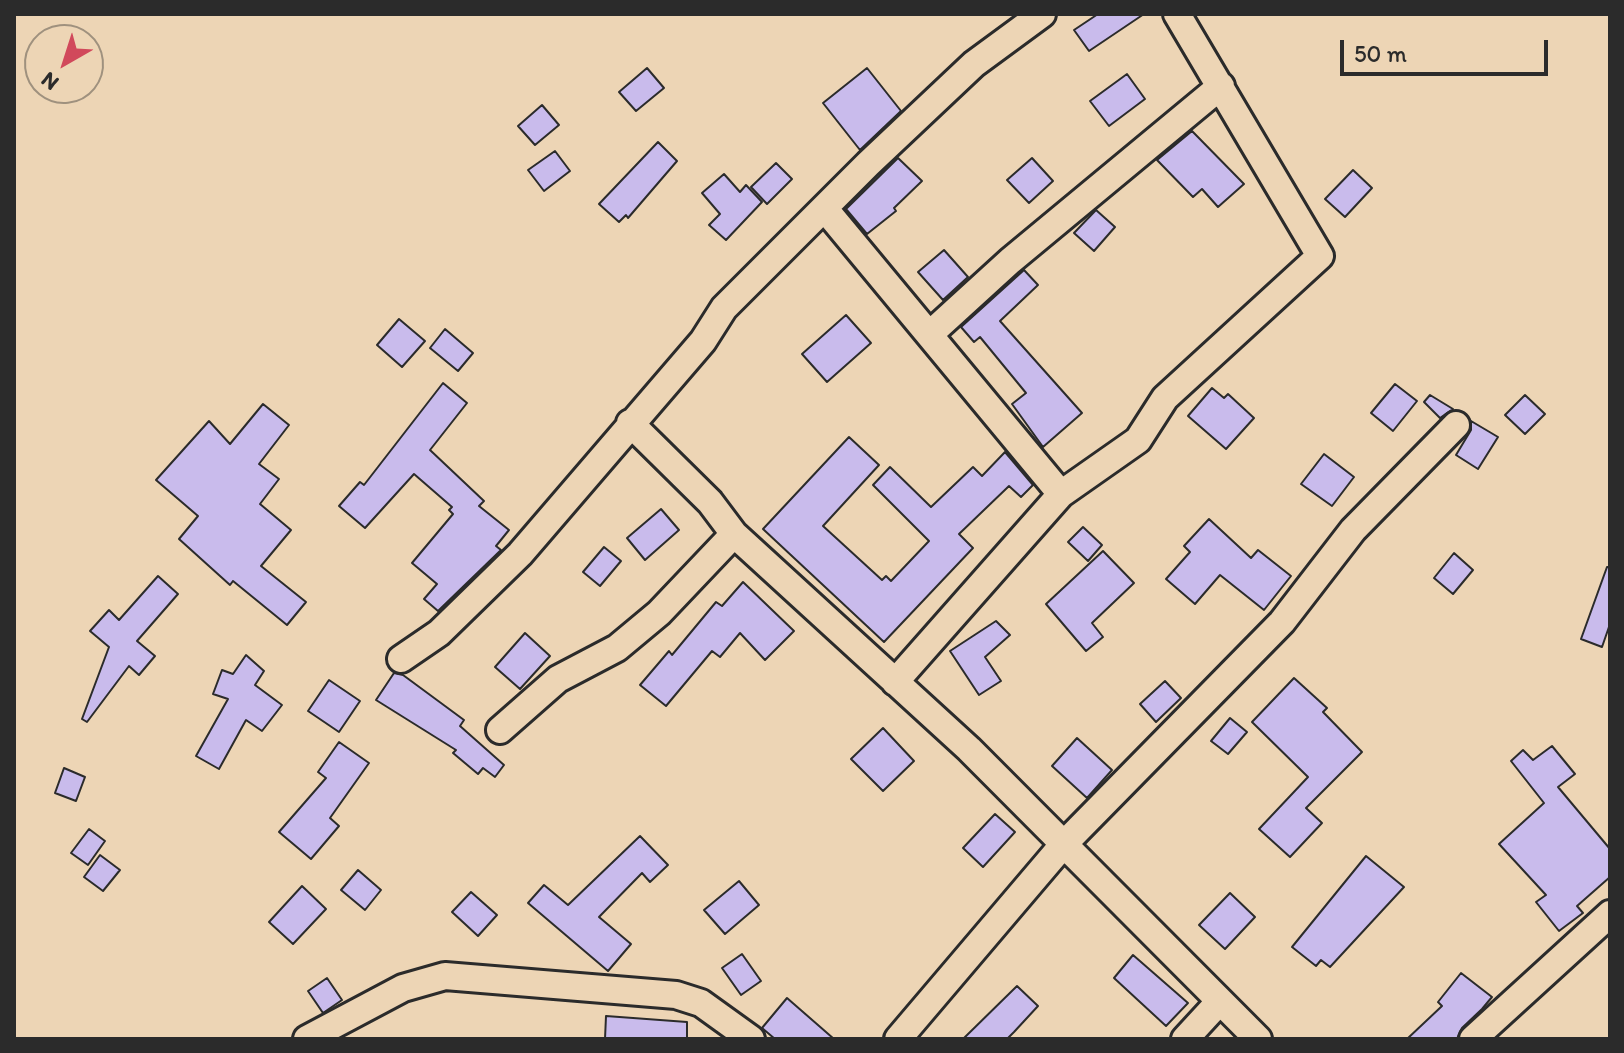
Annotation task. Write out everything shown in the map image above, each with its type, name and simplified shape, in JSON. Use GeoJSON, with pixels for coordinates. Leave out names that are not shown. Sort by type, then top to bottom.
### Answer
{"type":"FeatureCollection","features":[{"type":"Feature","properties":{"kind":"street"},"geometry":{"type":"LineString","coordinates":[[401,659],[439,633],[520,554],[703,341],[724,308],[775,254],[974,64],[1042,14]]}},
{"type":"Feature","properties":{"kind":"street"},"geometry":{"type":"LineString","coordinates":[[895,682],[1061,494],[1138,440],[1165,398],[1320,256],[1177,14]]}},
{"type":"Feature","properties":{"kind":"street"},"geometry":{"type":"LineString","coordinates":[[930,334],[1046,230],[1221,86]]}},
{"type":"Feature","properties":{"kind":"street"},"geometry":{"type":"LineString","coordinates":[[825,209],[1061,494]]}},
{"type":"Feature","properties":{"kind":"street"},"geometry":{"type":"LineString","coordinates":[[630,423],[710,502],[734,534],[969,749],[1062,846],[1258,1039]]}},
{"type":"Feature","properties":{"kind":"street"},"geometry":{"type":"LineString","coordinates":[[898,1039],[1062,846],[1282,622],[1353,530],[1456,425]]}},
{"type":"Feature","properties":{"kind":"street"},"geometry":{"type":"LineString","coordinates":[[500,730],[558,679],[617,648],[659,613],[734,534]]}},
{"type":"Feature","properties":{"kind":"street"},"geometry":{"type":"LineString","coordinates":[[1473,1039],[1610,914]]}},
{"type":"Feature","properties":{"kind":"street"},"geometry":{"type":"LineString","coordinates":[[307,1039],[403,988],[445,976],[676,995],[701,1003],[751,1039]]}},
{"type":"Feature","properties":{"kind":"street"},"geometry":{"type":"LineString","coordinates":[[1185,1039],[1220,1001]]}},
{"type":"Feature","properties":{"kind":"building"},"geometry":{"type":"Polygon","coordinates":[[[1098,14],[1144,14],[1089,51],[1074,30],[1098,14]]]}},
{"type":"Feature","properties":{"kind":"building"},"geometry":{"type":"Polygon","coordinates":[[[647,68],[664,88],[636,111],[619,92],[647,68]]]}},
{"type":"Feature","properties":{"kind":"building"},"geometry":{"type":"Polygon","coordinates":[[[867,68],[901,111],[860,150],[823,103],[867,68]]]}},
{"type":"Feature","properties":{"kind":"building"},"geometry":{"type":"Polygon","coordinates":[[[1127,74],[1145,99],[1109,126],[1090,101],[1127,74]]]}},
{"type":"Feature","properties":{"kind":"building"},"geometry":{"type":"Polygon","coordinates":[[[542,105],[559,125],[535,145],[518,126],[542,105]]]}},
{"type":"Feature","properties":{"kind":"building"},"geometry":{"type":"Polygon","coordinates":[[[1192,131],[1244,184],[1218,207],[1202,189],[1193,197],[1157,160],[1192,131]]]}},
{"type":"Feature","properties":{"kind":"building"},"geometry":{"type":"Polygon","coordinates":[[[658,142],[677,161],[628,218],[626,215],[619,222],[599,204],[658,142]]]}},
{"type":"Feature","properties":{"kind":"building"},"geometry":{"type":"Polygon","coordinates":[[[555,151],[570,171],[544,191],[528,170],[555,151]]]}},
{"type":"Feature","properties":{"kind":"building"},"geometry":{"type":"Polygon","coordinates":[[[898,158],[922,181],[894,208],[896,211],[867,234],[846,209],[898,158]]]}},
{"type":"Feature","properties":{"kind":"building"},"geometry":{"type":"Polygon","coordinates":[[[1032,158],[1053,181],[1029,203],[1007,180],[1032,158]]]}},
{"type":"Feature","properties":{"kind":"building"},"geometry":{"type":"Polygon","coordinates":[[[776,163],[792,179],[767,204],[751,187],[776,163]]]}},
{"type":"Feature","properties":{"kind":"building"},"geometry":{"type":"Polygon","coordinates":[[[1353,170],[1372,188],[1345,217],[1325,199],[1353,170]]]}},
{"type":"Feature","properties":{"kind":"building"},"geometry":{"type":"Polygon","coordinates":[[[724,174],[740,192],[746,185],[762,202],[726,240],[709,225],[720,214],[702,193],[724,174]]]}},
{"type":"Feature","properties":{"kind":"building"},"geometry":{"type":"Polygon","coordinates":[[[1096,210],[1115,227],[1094,251],[1074,233],[1096,210]]]}},
{"type":"Feature","properties":{"kind":"building"},"geometry":{"type":"Polygon","coordinates":[[[944,250],[968,277],[943,300],[918,272],[944,250]]]}},
{"type":"Feature","properties":{"kind":"building"},"geometry":{"type":"Polygon","coordinates":[[[1024,270],[1038,285],[1000,321],[1082,413],[1043,447],[1012,404],[1026,393],[980,337],[974,342],[961,327],[1024,270]]]}},
{"type":"Feature","properties":{"kind":"building"},"geometry":{"type":"Polygon","coordinates":[[[846,315],[871,343],[827,382],[802,354],[846,315]]]}},
{"type":"Feature","properties":{"kind":"building"},"geometry":{"type":"Polygon","coordinates":[[[399,319],[425,341],[402,367],[377,345],[399,319]]]}},
{"type":"Feature","properties":{"kind":"building"},"geometry":{"type":"Polygon","coordinates":[[[445,329],[473,353],[458,371],[430,348],[445,329]]]}},
{"type":"Feature","properties":{"kind":"building"},"geometry":{"type":"Polygon","coordinates":[[[443,383],[467,403],[430,450],[484,501],[479,506],[509,530],[496,546],[501,550],[438,611],[424,599],[437,584],[412,563],[453,514],[449,510],[452,507],[414,474],[365,528],[339,506],[360,482],[364,485],[443,383]]]}},
{"type":"Feature","properties":{"kind":"building"},"geometry":{"type":"Polygon","coordinates":[[[1395,384],[1417,401],[1393,431],[1371,413],[1395,384]]]}},
{"type":"Feature","properties":{"kind":"building"},"geometry":{"type":"Polygon","coordinates":[[[1212,388],[1224,398],[1228,394],[1254,418],[1226,449],[1188,416],[1212,388]]]}},
{"type":"Feature","properties":{"kind":"building"},"geometry":{"type":"Polygon","coordinates":[[[1430,395],[1453,409],[1440,418],[1424,402],[1430,395]]]}},
{"type":"Feature","properties":{"kind":"building"},"geometry":{"type":"Polygon","coordinates":[[[1525,395],[1545,414],[1525,434],[1505,415],[1525,395]]]}},
{"type":"Feature","properties":{"kind":"building"},"geometry":{"type":"Polygon","coordinates":[[[263,404],[289,425],[259,464],[279,479],[260,504],[291,530],[261,566],[306,602],[287,625],[233,581],[230,585],[179,539],[198,516],[156,480],[209,421],[230,444],[263,404]]]}},
{"type":"Feature","properties":{"kind":"building"},"geometry":{"type":"Polygon","coordinates":[[[1471,421],[1498,437],[1478,469],[1456,455],[1471,430],[1471,421]]]}},
{"type":"Feature","properties":{"kind":"building"},"geometry":{"type":"Polygon","coordinates":[[[849,437],[879,465],[823,526],[882,580],[886,576],[891,581],[929,541],[873,485],[890,467],[931,507],[973,467],[982,476],[1005,452],[1033,485],[1021,497],[1009,486],[959,534],[973,548],[884,642],[763,529],[849,437]]]}},
{"type":"Feature","properties":{"kind":"building"},"geometry":{"type":"Polygon","coordinates":[[[1324,454],[1354,477],[1332,506],[1301,484],[1324,454]]]}},
{"type":"Feature","properties":{"kind":"building"},"geometry":{"type":"Polygon","coordinates":[[[661,509],[679,530],[645,560],[627,538],[661,509]]]}},
{"type":"Feature","properties":{"kind":"building"},"geometry":{"type":"Polygon","coordinates":[[[1209,519],[1251,558],[1258,550],[1291,576],[1264,610],[1220,575],[1195,604],[1166,579],[1190,552],[1184,546],[1209,519]]]}},
{"type":"Feature","properties":{"kind":"building"},"geometry":{"type":"Polygon","coordinates":[[[1083,527],[1102,545],[1088,561],[1068,542],[1083,527]]]}},
{"type":"Feature","properties":{"kind":"building"},"geometry":{"type":"Polygon","coordinates":[[[604,547],[621,561],[600,586],[583,572],[604,547]]]}},
{"type":"Feature","properties":{"kind":"building"},"geometry":{"type":"Polygon","coordinates":[[[1103,551],[1134,583],[1092,623],[1103,637],[1086,651],[1046,604],[1103,551]]]}},
{"type":"Feature","properties":{"kind":"building"},"geometry":{"type":"Polygon","coordinates":[[[1454,553],[1473,570],[1453,594],[1434,578],[1454,553]]]}},
{"type":"Feature","properties":{"kind":"building"},"geometry":{"type":"Polygon","coordinates":[[[1607,567],[1610,567],[1610,624],[1602,647],[1581,639],[1607,567]]]}},
{"type":"Feature","properties":{"kind":"building"},"geometry":{"type":"Polygon","coordinates":[[[158,576],[178,594],[137,641],[155,656],[139,675],[129,666],[87,722],[82,719],[109,647],[90,631],[109,610],[119,620],[158,576]]]}},
{"type":"Feature","properties":{"kind":"building"},"geometry":{"type":"Polygon","coordinates":[[[743,582],[794,631],[765,660],[740,633],[720,657],[712,651],[666,706],[640,685],[669,651],[672,655],[716,602],[722,606],[743,582]]]}},
{"type":"Feature","properties":{"kind":"building"},"geometry":{"type":"Polygon","coordinates":[[[996,621],[1010,635],[985,657],[1001,681],[979,695],[950,651],[996,621]]]}},
{"type":"Feature","properties":{"kind":"building"},"geometry":{"type":"Polygon","coordinates":[[[525,633],[550,656],[520,689],[495,667],[525,633]]]}},
{"type":"Feature","properties":{"kind":"building"},"geometry":{"type":"Polygon","coordinates":[[[246,655],[264,671],[255,685],[282,705],[262,731],[246,720],[219,769],[196,756],[228,699],[213,694],[222,670],[233,674],[246,655]]]}},
{"type":"Feature","properties":{"kind":"building"},"geometry":{"type":"Polygon","coordinates":[[[394,673],[403,675],[464,720],[460,726],[504,765],[495,777],[483,768],[478,774],[453,753],[456,750],[376,700],[394,673]]]}},
{"type":"Feature","properties":{"kind":"building"},"geometry":{"type":"Polygon","coordinates":[[[1294,678],[1327,708],[1323,712],[1362,752],[1306,808],[1322,823],[1290,857],[1259,829],[1308,777],[1252,722],[1294,678]]]}},
{"type":"Feature","properties":{"kind":"building"},"geometry":{"type":"Polygon","coordinates":[[[329,680],[360,701],[339,732],[308,711],[329,680]]]}},
{"type":"Feature","properties":{"kind":"building"},"geometry":{"type":"Polygon","coordinates":[[[1165,681],[1181,698],[1156,722],[1140,704],[1165,681]]]}},
{"type":"Feature","properties":{"kind":"building"},"geometry":{"type":"Polygon","coordinates":[[[1230,718],[1247,732],[1228,754],[1211,741],[1230,718]]]}},
{"type":"Feature","properties":{"kind":"building"},"geometry":{"type":"Polygon","coordinates":[[[883,728],[914,761],[883,791],[851,759],[883,728]]]}},
{"type":"Feature","properties":{"kind":"building"},"geometry":{"type":"Polygon","coordinates":[[[1077,738],[1112,770],[1087,798],[1052,766],[1077,738]]]}},
{"type":"Feature","properties":{"kind":"building"},"geometry":{"type":"Polygon","coordinates":[[[339,742],[369,763],[330,818],[339,826],[311,859],[279,832],[326,778],[318,772],[339,742]]]}},
{"type":"Feature","properties":{"kind":"building"},"geometry":{"type":"Polygon","coordinates":[[[1552,746],[1575,774],[1558,787],[1610,849],[1610,877],[1577,906],[1583,913],[1559,931],[1536,902],[1546,895],[1499,844],[1544,803],[1511,761],[1523,750],[1533,760],[1552,746]]]}},
{"type":"Feature","properties":{"kind":"building"},"geometry":{"type":"Polygon","coordinates":[[[64,768],[85,777],[76,801],[55,793],[64,768]]]}},
{"type":"Feature","properties":{"kind":"building"},"geometry":{"type":"Polygon","coordinates":[[[995,814],[1015,832],[983,867],[963,848],[995,814]]]}},
{"type":"Feature","properties":{"kind":"building"},"geometry":{"type":"Polygon","coordinates":[[[89,829],[105,841],[88,865],[71,853],[89,829]]]}},
{"type":"Feature","properties":{"kind":"building"},"geometry":{"type":"Polygon","coordinates":[[[640,836],[668,865],[650,882],[642,873],[599,917],[631,944],[608,971],[528,903],[544,885],[568,905],[640,836]]]}},
{"type":"Feature","properties":{"kind":"building"},"geometry":{"type":"Polygon","coordinates":[[[100,855],[120,870],[103,891],[84,877],[100,855]]]}},
{"type":"Feature","properties":{"kind":"building"},"geometry":{"type":"Polygon","coordinates":[[[1366,856],[1404,887],[1330,967],[1321,960],[1316,966],[1292,947],[1366,856]]]}},
{"type":"Feature","properties":{"kind":"building"},"geometry":{"type":"Polygon","coordinates":[[[358,870],[381,890],[365,910],[341,890],[358,870]]]}},
{"type":"Feature","properties":{"kind":"building"},"geometry":{"type":"Polygon","coordinates":[[[739,881],[759,905],[725,934],[704,910],[739,881]]]}},
{"type":"Feature","properties":{"kind":"building"},"geometry":{"type":"Polygon","coordinates":[[[302,886],[326,909],[293,944],[269,922],[302,886]]]}},
{"type":"Feature","properties":{"kind":"building"},"geometry":{"type":"Polygon","coordinates":[[[471,892],[497,915],[478,936],[452,912],[471,892]]]}},
{"type":"Feature","properties":{"kind":"building"},"geometry":{"type":"Polygon","coordinates":[[[1230,893],[1255,917],[1225,949],[1199,925],[1230,893]]]}},
{"type":"Feature","properties":{"kind":"building"},"geometry":{"type":"Polygon","coordinates":[[[742,954],[761,981],[741,995],[722,968],[742,954]]]}},
{"type":"Feature","properties":{"kind":"building"},"geometry":{"type":"Polygon","coordinates":[[[1133,955],[1188,1003],[1166,1026],[1114,978],[1133,955]]]}},
{"type":"Feature","properties":{"kind":"building"},"geometry":{"type":"Polygon","coordinates":[[[1461,973],[1492,997],[1462,1028],[1457,1039],[1407,1039],[1442,1006],[1438,1002],[1461,973]]]}},
{"type":"Feature","properties":{"kind":"building"},"geometry":{"type":"Polygon","coordinates":[[[327,978],[342,1000],[323,1013],[308,991],[327,978]]]}},
{"type":"Feature","properties":{"kind":"building"},"geometry":{"type":"Polygon","coordinates":[[[1017,986],[1038,1006],[1007,1039],[963,1039],[1017,986]]]}},
{"type":"Feature","properties":{"kind":"building"},"geometry":{"type":"Polygon","coordinates":[[[787,998],[834,1039],[775,1039],[762,1028],[787,998]]]}},
{"type":"Feature","properties":{"kind":"building"},"geometry":{"type":"Polygon","coordinates":[[[606,1016],[687,1022],[687,1039],[605,1039],[606,1016]]]}}]}
